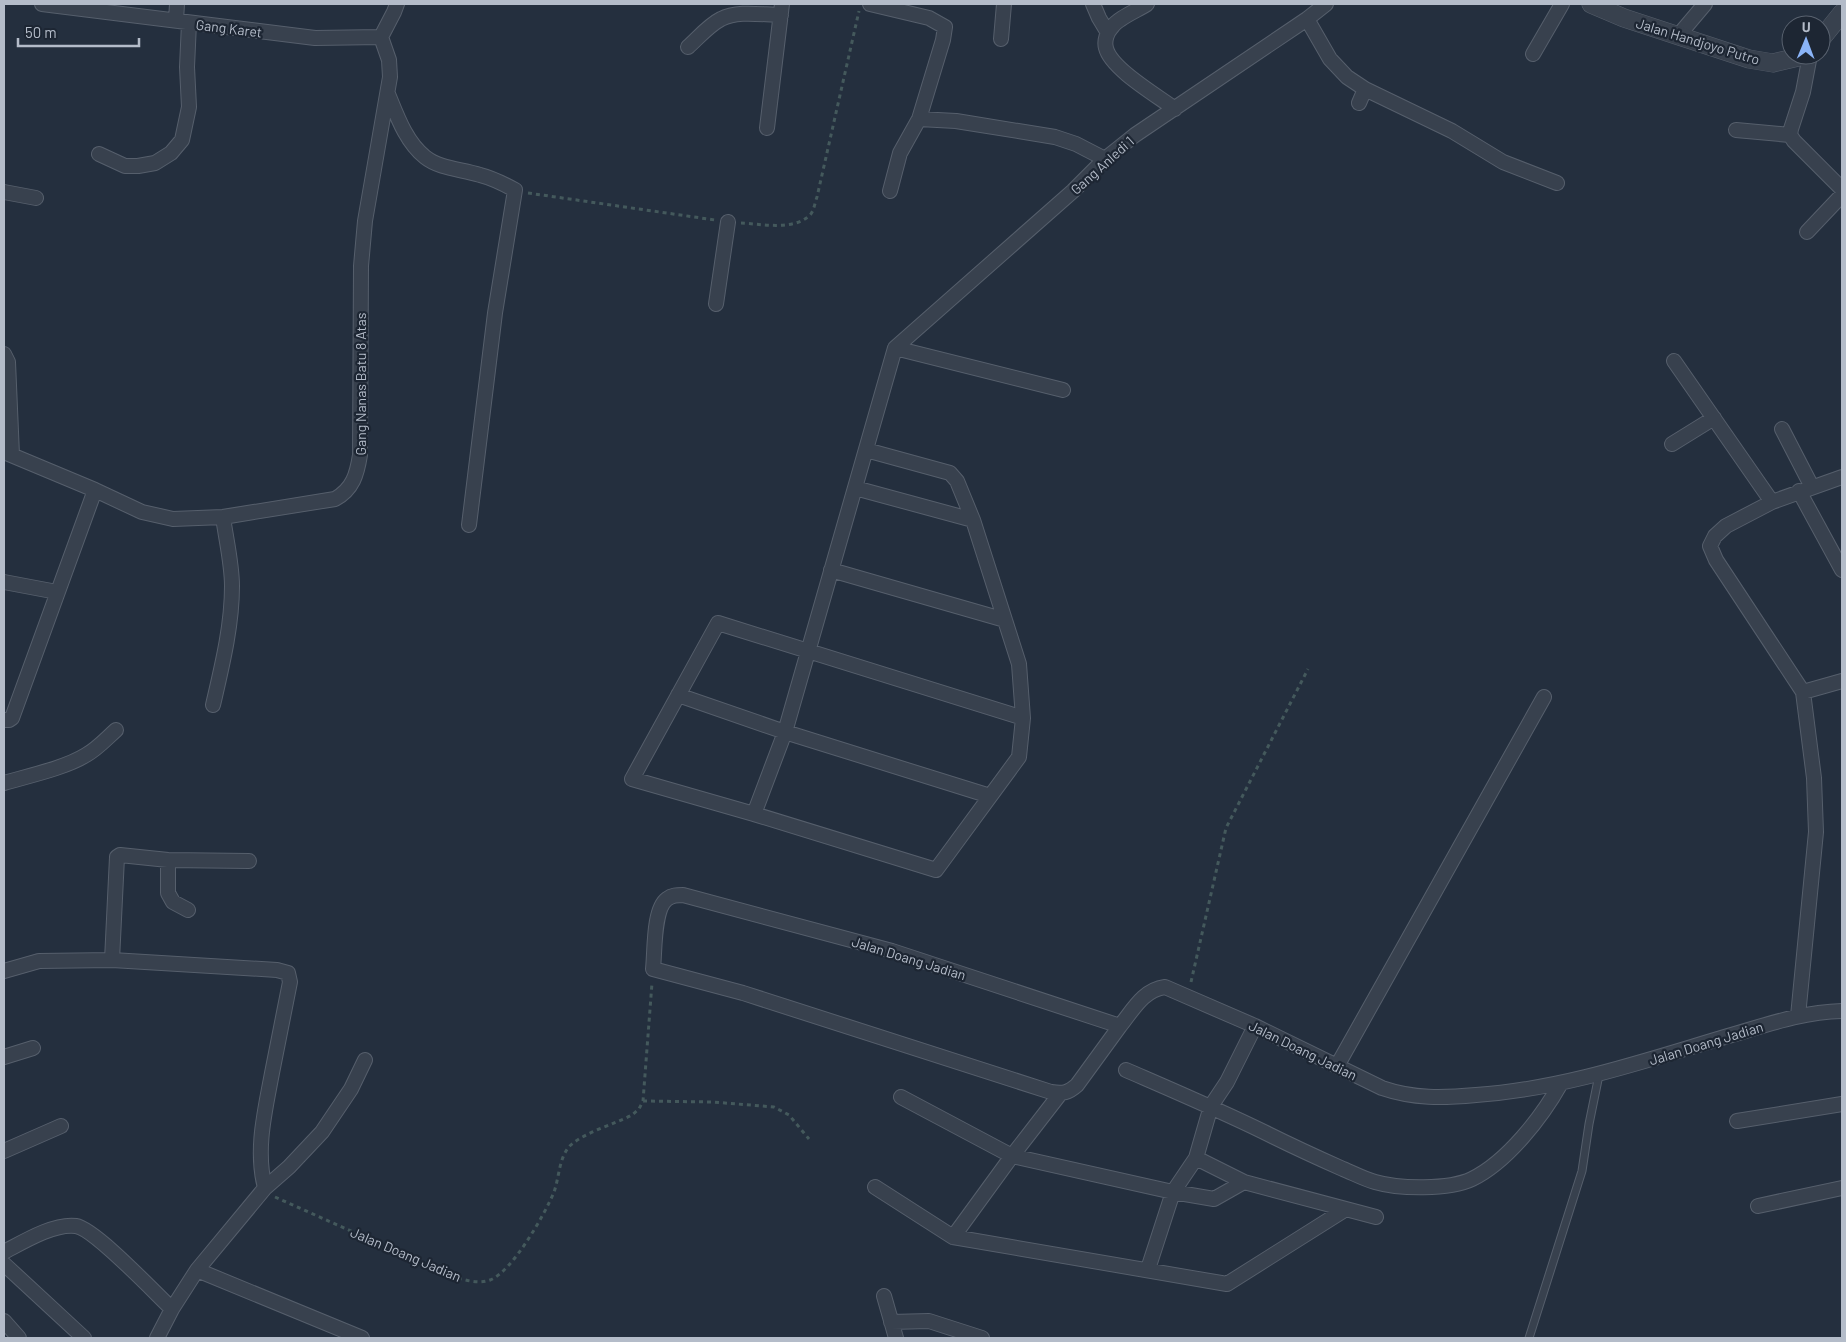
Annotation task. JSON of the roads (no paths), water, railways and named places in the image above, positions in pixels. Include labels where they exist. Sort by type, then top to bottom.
[{"type":"street","name":"Gang Karet","points":[[42,4],[316,38],[381,37]]},
{"type":"street","points":[[99,154],[125,166],[138,166],[155,163],[171,153],[182,140],[189,107],[182,22],[177,4]]},
{"type":"street","points":[[381,37],[396,4]]},
{"type":"street","points":[[870,4],[930,18],[945,27],[918,119],[900,153],[890,191]]},
{"type":"street","points":[[1001,39],[1004,4]]},
{"type":"street","points":[[1093,4],[1108,33]]},
{"type":"street","points":[[1147,4],[1113,25],[1108,33],[1106,48],[1112,59],[1125,73],[1175,109]]},
{"type":"street","name":"Gang Anledi 1","points":[[895,348],[1073,191],[1104,159],[1135,135],[1307,20],[1326,4]]},
{"type":"street","points":[[1533,54],[1562,4]]},
{"type":"street","name":"Jalan Handjoyo Putro","points":[[1591,4],[1624,18],[1749,59],[1773,63],[1781,61]]},
{"type":"street","points":[[1678,36],[1705,4]]},
{"type":"street","points":[[688,47],[721,19],[782,9],[767,128]]},
{"type":"street","points":[[1831,27],[1842,13]]},
{"type":"street","points":[[1307,20],[1330,59],[1346,77],[1365,89],[1452,130],[1503,162],[1557,183]]},
{"type":"street","name":"Gang Nanas Batu 8 Atas","points":[[8,454],[95,490],[142,512],[172,519],[223,517],[335,499],[345,493],[357,473],[360,455],[362,257],[365,221],[390,77],[388,60],[381,37]]},
{"type":"street","points":[[1807,65],[1803,92],[1790,135],[1842,189]]},
{"type":"street","points":[[1359,103],[1365,89]]},
{"type":"street","points":[[388,94],[400,123],[414,145],[426,158],[445,167],[480,174],[515,190],[495,313],[469,525]]},
{"type":"street","points":[[918,119],[956,121],[1055,137],[1076,144],[1104,159]]},
{"type":"street","points":[[1736,130],[1790,135]]},
{"type":"street","points":[[4,192],[36,198]]},
{"type":"street","points":[[1807,232],[1842,195]]},
{"type":"street","points":[[716,304],[728,222]]},
{"type":"street","points":[[754,814],[785,732],[895,348],[1063,390]]},
{"type":"street","points":[[4,354],[8,362],[8,454]]},
{"type":"street","points":[[1674,361],[1772,502]]},
{"type":"street","points":[[1672,444],[1714,418]]},
{"type":"street","points":[[1782,429],[1842,570]]},
{"type":"street","points":[[866,450],[950,473],[957,481],[973,520],[1018,664],[1023,718],[1019,757],[936,870],[632,779],[718,622],[1023,718]]},
{"type":"street","points":[[1798,1016],[1816,832],[1814,778],[1803,692],[1716,560],[1710,546],[1715,536],[1726,526],[1772,502],[1842,477]]},
{"type":"street","points":[[855,488],[973,520]]},
{"type":"street","points":[[4,720],[12,718],[95,490]]},
{"type":"street","points":[[213,705],[226,647],[231,608],[232,584],[223,517]]},
{"type":"street","points":[[831,570],[1005,620]]},
{"type":"street","points":[[4,582],[57,592]]},
{"type":"street","points":[[1803,692],[1842,681]]},
{"type":"street","points":[[678,694],[785,732],[990,796]]},
{"type":"street","points":[[1337,1066],[1544,697]]},
{"type":"street","points":[[4,783],[52,769],[85,756],[101,745],[116,730]]},
{"type":"street","points":[[112,960],[117,857],[120,855],[168,860],[249,861]]},
{"type":"street","points":[[168,860],[168,892],[173,902],[188,910]]},
{"type":"street","name":"Jalan Doang Jadian","points":[[1060,1094],[743,993],[653,969],[658,912],[668,898],[683,895],[892,951],[1120,1026],[1143,997],[1150,991],[1165,987],[1255,1026],[1382,1088],[1398,1094],[1418,1097],[1441,1098],[1514,1092],[1561,1083],[1599,1075],[1798,1016],[1842,1011]]},
{"type":"street","points":[[4,971],[39,961],[112,960],[277,970],[288,973],[290,982],[262,1124],[261,1160],[264,1190]]},
{"type":"street","points":[[953,1236],[1060,1094],[1070,1092],[1120,1026]]},
{"type":"street","points":[[1148,1269],[1173,1192],[1196,1158],[1211,1106],[1227,1082],[1255,1026]]},
{"type":"street","points":[[4,1057],[33,1048]]},
{"type":"street","points":[[158,1338],[172,1309],[197,1270],[264,1190],[322,1132],[351,1089],[365,1060]]},
{"type":"street","points":[[1126,1070],[1211,1106],[1312,1155],[1374,1182],[1419,1186],[1452,1185],[1471,1179],[1494,1166],[1527,1132],[1547,1107],[1561,1083]]},
{"type":"street","points":[[902,1097],[1012,1156],[1173,1192],[1214,1199],[1244,1182]]},
{"type":"street","points":[[1737,1121],[1842,1104]]},
{"type":"street","points":[[4,1151],[61,1126]]},
{"type":"street","points":[[1196,1158],[1244,1182],[1376,1217]]},
{"type":"street","points":[[875,1187],[953,1236],[1227,1284],[1346,1209]]},
{"type":"street","points":[[1758,1206],[1842,1188]]},
{"type":"street","points":[[4,1252],[46,1232],[63,1227],[76,1226],[82,1228],[97,1238],[172,1309]]},
{"type":"street","points":[[4,1264],[84,1338]]},
{"type":"street","points":[[197,1270],[362,1338]]},
{"type":"street","points":[[884,1296],[896,1338]]},
{"type":"street","points":[[4,1321],[19,1338]]},
{"type":"street","points":[[891,1322],[929,1321],[982,1338]]},
{"type":"lane","points":[[1529,1338],[1582,1171],[1599,1075]]}]
